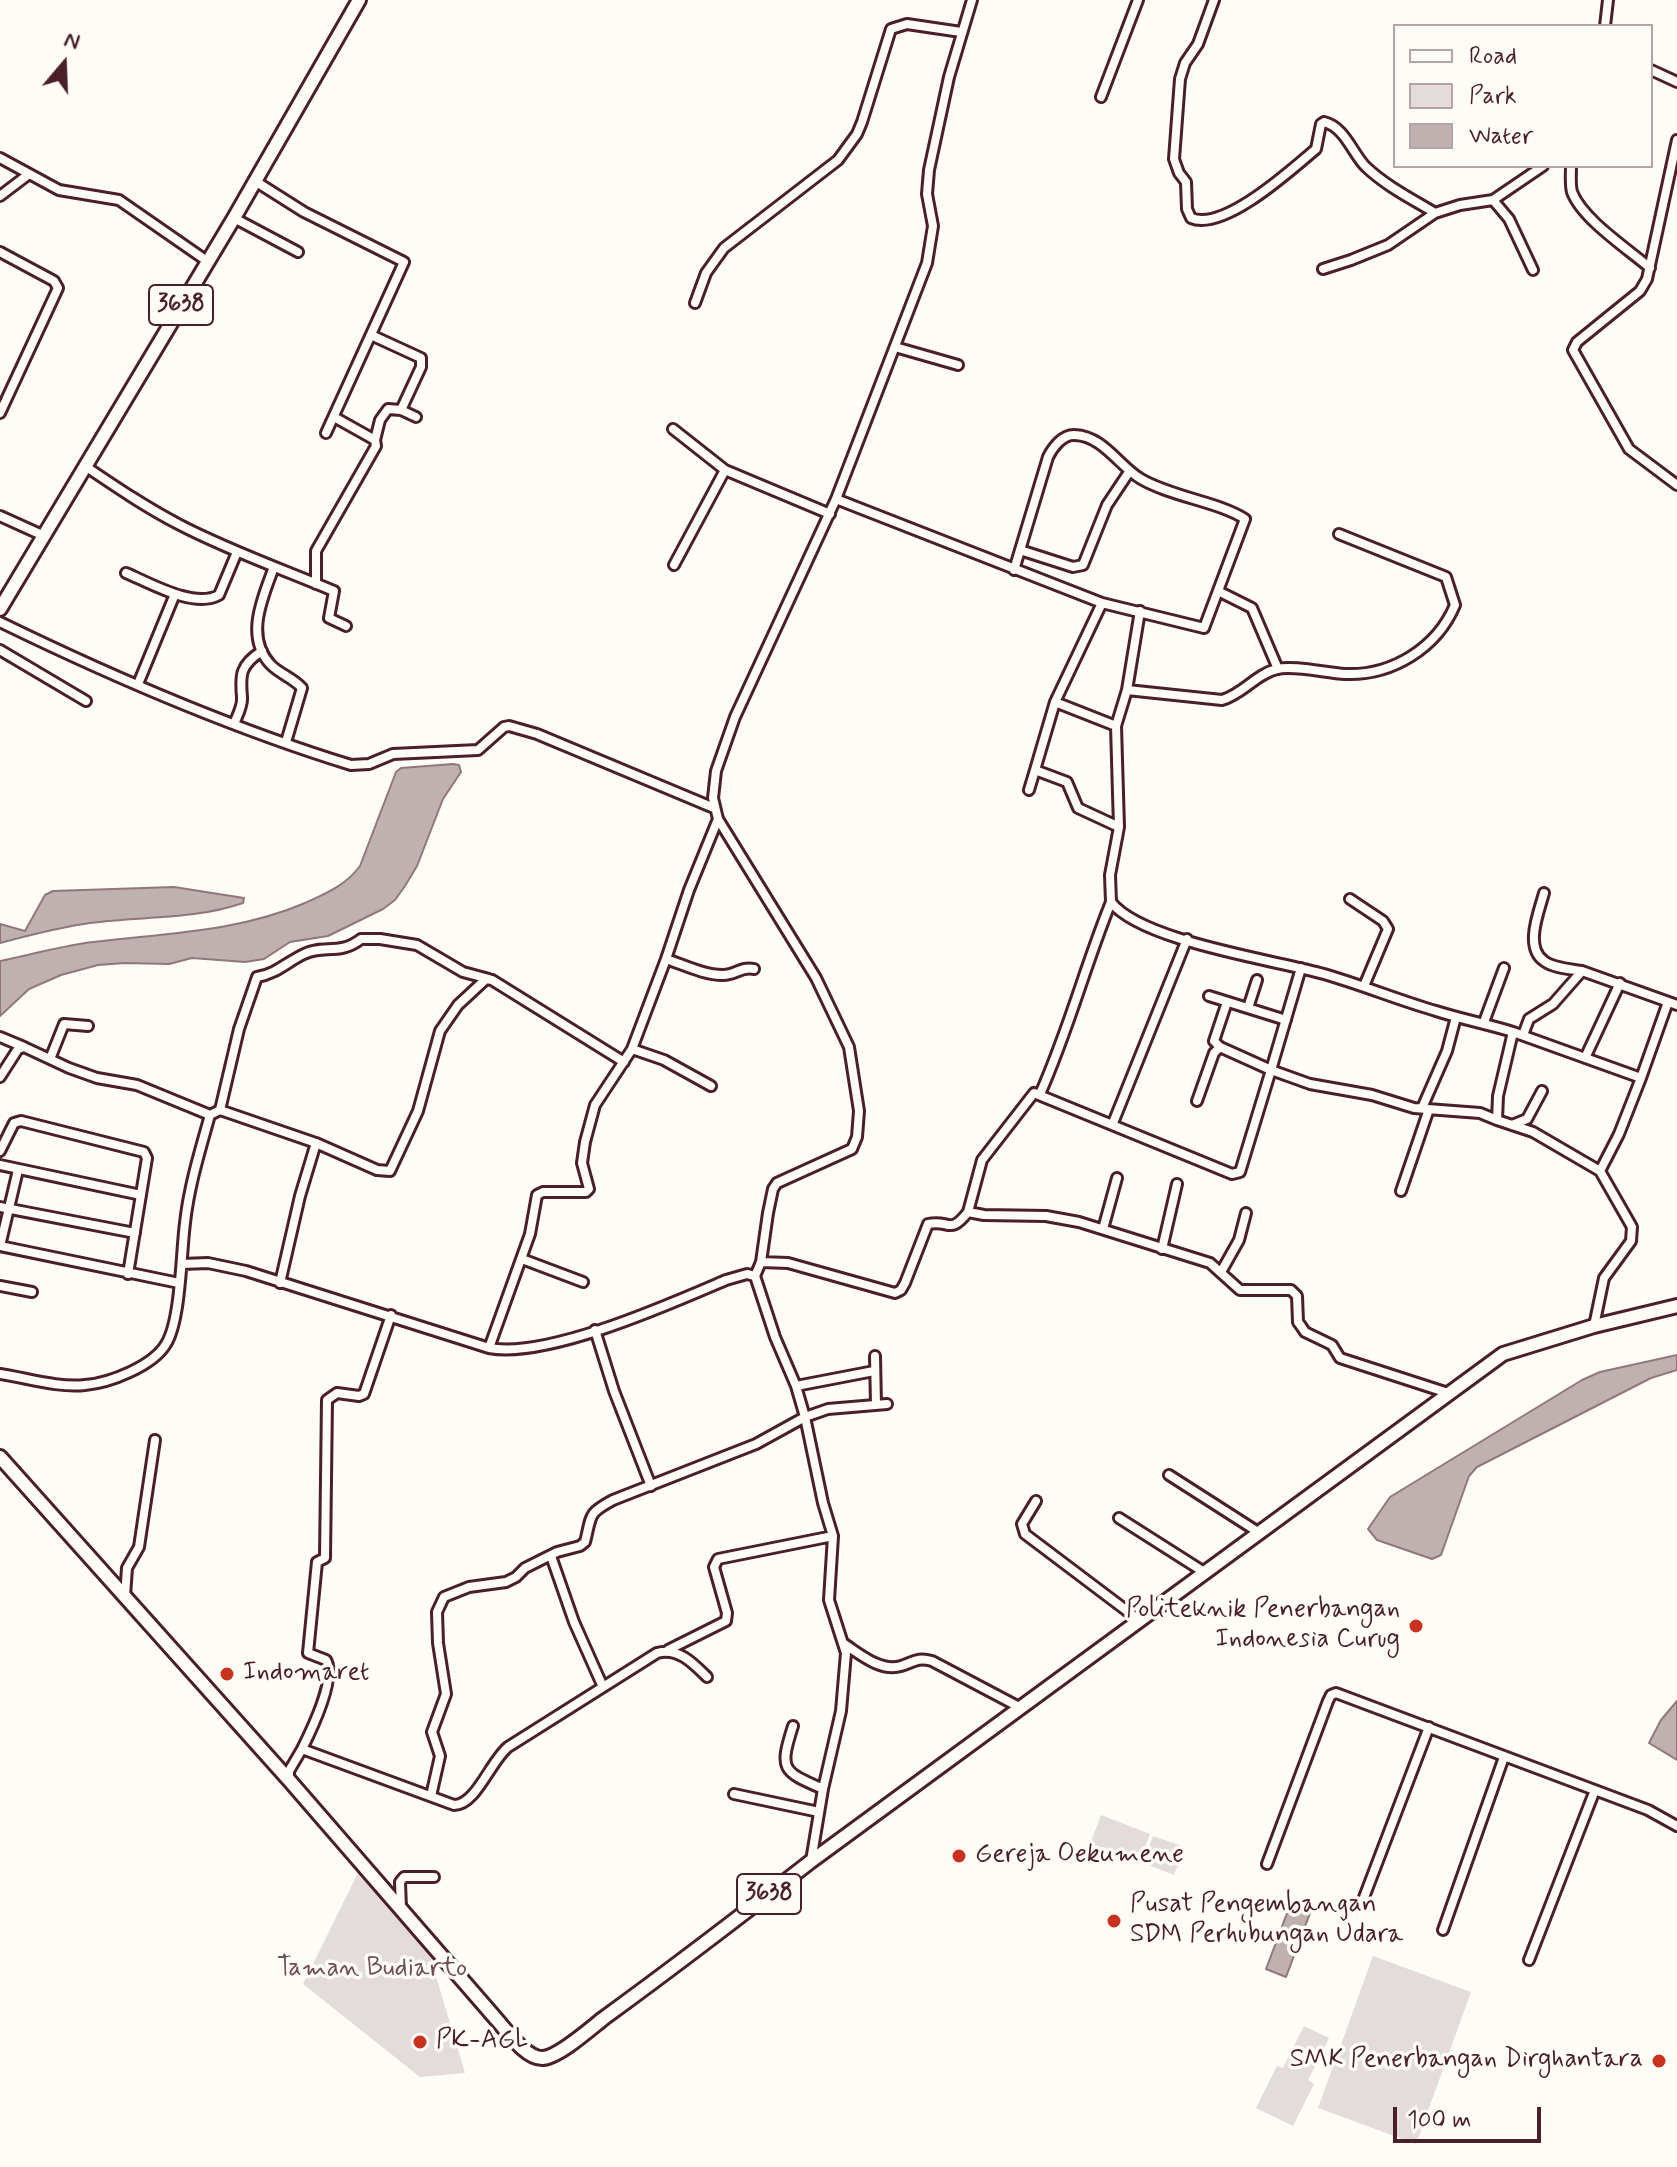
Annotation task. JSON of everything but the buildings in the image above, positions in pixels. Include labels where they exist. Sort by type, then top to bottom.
[{"type":"main road","name":"3638","points":[[0,609],[234,218],[359,0]]},
{"type":"main road","name":"3638","points":[[0,1457],[289,1780],[497,2020],[531,2055],[541,2058],[580,2036],[701,1948],[810,1862],[1509,1351],[1677,1306]]},
{"type":"street","points":[[810,1862],[841,1711],[846,1653],[832,1615],[828,1591],[833,1536],[805,1417],[755,1276],[761,1262],[773,1189],[785,1177],[852,1149],[857,1137],[859,1111],[849,1047],[832,1010],[773,905],[718,819],[714,808],[716,771],[735,717],[830,514],[916,295],[931,249],[932,216],[927,194],[929,170],[961,32],[972,0]]},
{"type":"street","points":[[1101,97],[1138,0]]},
{"type":"street","points":[[1214,0],[1198,44],[1185,63],[1180,79],[1174,159],[1176,169],[1186,182],[1187,209],[1191,218],[1206,221],[1246,204],[1316,149],[1319,129],[1324,122],[1340,130],[1349,147],[1381,180],[1435,213]]},
{"type":"street","points":[[1605,24],[1608,0]]},
{"type":"street","points":[[695,303],[706,273],[724,248],[838,160],[849,146],[862,122],[891,29],[907,24],[961,32]]},
{"type":"street","points":[[1653,71],[1677,82]]},
{"type":"street","points":[[1677,140],[1650,268],[1640,291],[1577,342],[1573,350],[1629,449],[1677,485]]},
{"type":"street","points":[[0,158],[59,190],[119,200],[207,261]]},
{"type":"street","points":[[1323,269],[1388,245],[1435,213],[1493,200],[1540,168]]},
{"type":"street","points":[[1571,168],[1573,194],[1589,216],[1650,268]]},
{"type":"street","points":[[0,196],[29,174]]},
{"type":"street","points":[[255,181],[304,212],[404,262],[326,433]]},
{"type":"street","points":[[1493,200],[1509,219],[1533,270]]},
{"type":"street","points":[[234,218],[298,252]]},
{"type":"street","points":[[0,252],[54,281],[58,288],[0,413]]},
{"type":"street","points":[[371,335],[421,358],[421,367],[401,410]]},
{"type":"street","points":[[895,347],[958,365]]},
{"type":"street","points":[[316,584],[316,551],[376,446],[378,425],[385,412],[392,407],[416,417]]},
{"type":"street","points":[[334,417],[375,440]]},
{"type":"street","points":[[673,429],[725,470],[830,514]]},
{"type":"street","points":[[836,499],[1014,570],[1102,603],[1204,628],[1245,522],[1244,517],[1159,489],[1129,472],[1096,442],[1074,434],[1062,439],[1048,457],[1014,570]]},
{"type":"street","points":[[85,466],[152,510],[237,552],[334,591],[329,618],[346,626]]},
{"type":"street","points":[[674,565],[725,470]]},
{"type":"street","points":[[1020,550],[1073,567],[1083,565],[1107,505],[1129,472]]},
{"type":"street","points":[[0,516],[42,535]]},
{"type":"street","points":[[1127,690],[1222,700],[1278,669],[1350,674],[1396,665],[1432,641],[1450,618],[1455,605],[1444,575],[1339,534]]},
{"type":"street","points":[[126,573],[175,594],[198,599],[216,597],[237,552]]},
{"type":"street","points":[[274,567],[258,613],[262,651],[269,663],[302,688],[286,742]]},
{"type":"street","points":[[1218,591],[1254,609],[1278,669]]},
{"type":"street","points":[[138,684],[175,594]]},
{"type":"street","points":[[1029,790],[1055,702],[1102,603]]},
{"type":"street","points":[[1040,1094],[1065,1036],[1081,979],[1111,902],[1110,875],[1119,827],[1116,726],[1127,690],[1140,611]]},
{"type":"street","points":[[0,622],[62,652],[234,724],[358,766],[393,754],[478,750],[509,726],[537,734],[714,808]]},
{"type":"street","points":[[0,650],[86,701]]},
{"type":"street","points":[[234,724],[242,698],[239,691],[241,673],[262,651]]},
{"type":"street","points":[[1055,702],[1116,726]]},
{"type":"street","points":[[1035,770],[1067,782],[1078,808],[1119,827]]},
{"type":"street","points":[[489,1348],[530,1234],[537,1195],[543,1192],[586,1192],[589,1189],[582,1163],[595,1105],[632,1049],[718,819]]},
{"type":"street","points":[[1544,893],[1534,936],[1538,955],[1551,965],[1582,971],[1672,1003],[1619,1134],[1600,1171]]},
{"type":"street","points":[[1350,899],[1383,921],[1388,929],[1364,986]]},
{"type":"street","points":[[1111,902],[1128,918],[1146,927],[1364,986],[1456,1017],[1484,1022],[1641,1078]]},
{"type":"street","points":[[220,1110],[239,1029],[257,977],[269,975],[306,952],[349,948],[361,939],[417,945],[463,972],[489,979],[624,1062]]},
{"type":"street","points":[[1113,1123],[1187,939]]},
{"type":"street","points":[[666,959],[724,975],[741,968],[754,969]]},
{"type":"street","points":[[761,1262],[788,1263],[895,1293],[901,1290],[928,1224],[960,1223],[968,1212],[982,1160],[1034,1093],[1113,1123],[1224,1173],[1238,1174],[1301,968]]},
{"type":"street","points":[[1484,1022],[1504,968]]},
{"type":"street","points":[[1523,1035],[1529,1019],[1553,1004],[1582,971]]},
{"type":"street","points":[[0,1374],[83,1386],[125,1374],[165,1345],[170,1335],[182,1264],[189,1189],[210,1115],[220,1110],[316,1143],[384,1172],[390,1171],[418,1111],[440,1031],[458,1005],[489,979]]},
{"type":"street","points":[[1248,1008],[1257,980]]},
{"type":"street","points":[[1585,1058],[1620,983]]},
{"type":"street","points":[[1209,996],[1286,1020]]},
{"type":"street","points":[[1227,1002],[1214,1041],[1220,1047],[1310,1084],[1426,1109],[1480,1113],[1533,1132],[1600,1171],[1633,1234],[1624,1254],[1604,1278],[1594,1326]]},
{"type":"street","points":[[1401,1191],[1456,1017]]},
{"type":"street","points":[[50,1059],[64,1024],[88,1026]]},
{"type":"street","points":[[1497,1120],[1498,1096],[1513,1032]]},
{"type":"street","points":[[0,1037],[97,1078],[137,1085],[210,1115]]},
{"type":"street","points":[[0,1077],[18,1049],[24,1047]]},
{"type":"street","points":[[1197,1101],[1214,1053],[1220,1047]]},
{"type":"street","points":[[632,1049],[664,1060],[711,1086]]},
{"type":"street","points":[[1511,1125],[1527,1119],[1542,1091]]},
{"type":"street","points":[[0,1151],[9,1130],[14,1123],[21,1121],[142,1151],[147,1158],[128,1274]]},
{"type":"street","points":[[280,1283],[316,1143]]},
{"type":"street","points":[[0,1165],[141,1195]]},
{"type":"street","points":[[18,1170],[5,1208],[0,1246],[179,1283]]},
{"type":"street","points":[[1103,1229],[1117,1178]]},
{"type":"street","points":[[1162,1249],[1177,1184]]},
{"type":"street","points":[[5,1208],[135,1233]]},
{"type":"street","points":[[968,1212],[1046,1216],[1103,1229],[1210,1263],[1240,1290],[1284,1289],[1294,1292],[1298,1322],[1305,1332],[1332,1345],[1340,1358],[1448,1393]]},
{"type":"street","points":[[1221,1272],[1239,1240],[1246,1213]]},
{"type":"street","points":[[522,1259],[583,1282]]},
{"type":"street","points":[[182,1264],[208,1263],[246,1271],[489,1348],[509,1351],[595,1330],[726,1280],[747,1274],[755,1276]]},
{"type":"street","points":[[0,1286],[32,1292]]},
{"type":"street","points":[[289,1780],[289,1771],[319,1709],[330,1672],[326,1660],[308,1653],[317,1562],[325,1558],[327,1400],[337,1393],[359,1396],[367,1390],[391,1315]]},
{"type":"street","points":[[595,1330],[614,1391],[651,1486]]},
{"type":"street","points":[[875,1356],[876,1405]]},
{"type":"street","points":[[796,1386],[874,1371]]},
{"type":"street","points":[[431,1796],[440,1756],[432,1732],[446,1694],[438,1643],[437,1612],[441,1599],[448,1593],[469,1587],[506,1582],[525,1568],[583,1544],[587,1537],[588,1520],[594,1510],[756,1444],[805,1417],[828,1409],[887,1404]]},
{"type":"street","points":[[125,1596],[127,1568],[137,1552],[141,1535],[155,1440]]},
{"type":"street","points":[[1169,1475],[1258,1532]]},
{"type":"street","points":[[1036,1501],[1022,1524],[1025,1534],[1139,1620]]},
{"type":"street","points":[[1119,1518],[1204,1572]]},
{"type":"street","points":[[302,1749],[454,1805],[470,1801],[497,1757],[657,1653],[726,1621],[727,1613],[714,1567],[718,1559],[833,1536]]},
{"type":"street","points":[[551,1556],[574,1622],[603,1687]]},
{"type":"street","points":[[843,1642],[880,1666],[902,1666],[918,1658],[932,1661],[1021,1708]]},
{"type":"street","points":[[668,1650],[692,1663],[707,1677]]},
{"type":"street","points":[[1267,1864],[1331,1695],[1343,1695],[1429,1727],[1648,1810],[1677,1826]]},
{"type":"street","points":[[793,1726],[786,1749],[787,1768],[793,1776],[823,1789]]},
{"type":"street","points":[[1363,1900],[1429,1727]]},
{"type":"street","points":[[1443,1930],[1504,1757]]},
{"type":"street","points":[[1529,1960],[1595,1790]]},
{"type":"street","points":[[734,1794],[819,1812]]},
{"type":"street","points":[[401,1910],[402,1879],[406,1876],[434,1877]]},
{"type":"green space","points":[[1101,1815],[1150,1834],[1139,1863],[1090,1844]]},
{"type":"green space","points":[[1153,1836],[1185,1847],[1174,1875],[1143,1863]]},
{"type":"green space","name":"Taman Budiarto","points":[[358,1873],[429,1953],[465,2073],[420,2077],[303,1984]]},
{"type":"green space","points":[[1373,1956],[1471,1992],[1416,2144],[1318,2108]]},
{"type":"green space","points":[[1304,2026],[1329,2038],[1308,2080],[1314,2084],[1293,2126],[1256,2108],[1277,2066],[1283,2068]]},
{"type":"water","points":[[459,765],[461,772],[443,799],[417,866],[395,900],[383,909],[328,936],[290,942],[264,959],[245,962],[192,958],[169,964],[98,965],[61,975],[29,989],[0,1016],[0,961],[76,944],[180,933],[256,920],[328,892],[360,866],[396,772],[401,768]]},
{"type":"water","points":[[174,887],[244,898],[243,903],[206,912],[90,923],[0,943],[0,924],[25,931],[45,895],[53,891]]},
{"type":"water","points":[[1677,1355],[1677,1370],[1651,1378],[1477,1467],[1469,1476],[1441,1555],[1432,1559],[1377,1540],[1368,1529],[1390,1497],[1582,1380],[1600,1372]]},
{"type":"water","points":[[1677,1701],[1677,1760],[1649,1743],[1661,1720]]},
{"type":"water","points":[[1292,1900],[1312,1908],[1286,1977],[1266,1969]]},
{"type":"place","name":"Politeknik Penerbangan Indonesia Curug","points":[[1416,1626]]},
{"type":"place","name":"Indomaret","points":[[227,1674]]},
{"type":"place","name":"Gereja Oekumene","points":[[959,1856]]},
{"type":"place","name":"Pusat Pengembangan SDM Perhubungan Udara","points":[[1114,1921]]},
{"type":"place","name":"PK-AGL","points":[[420,2042]]},
{"type":"place","name":"SMK Penerbangan Dirghantara","points":[[1659,2061]]}]
